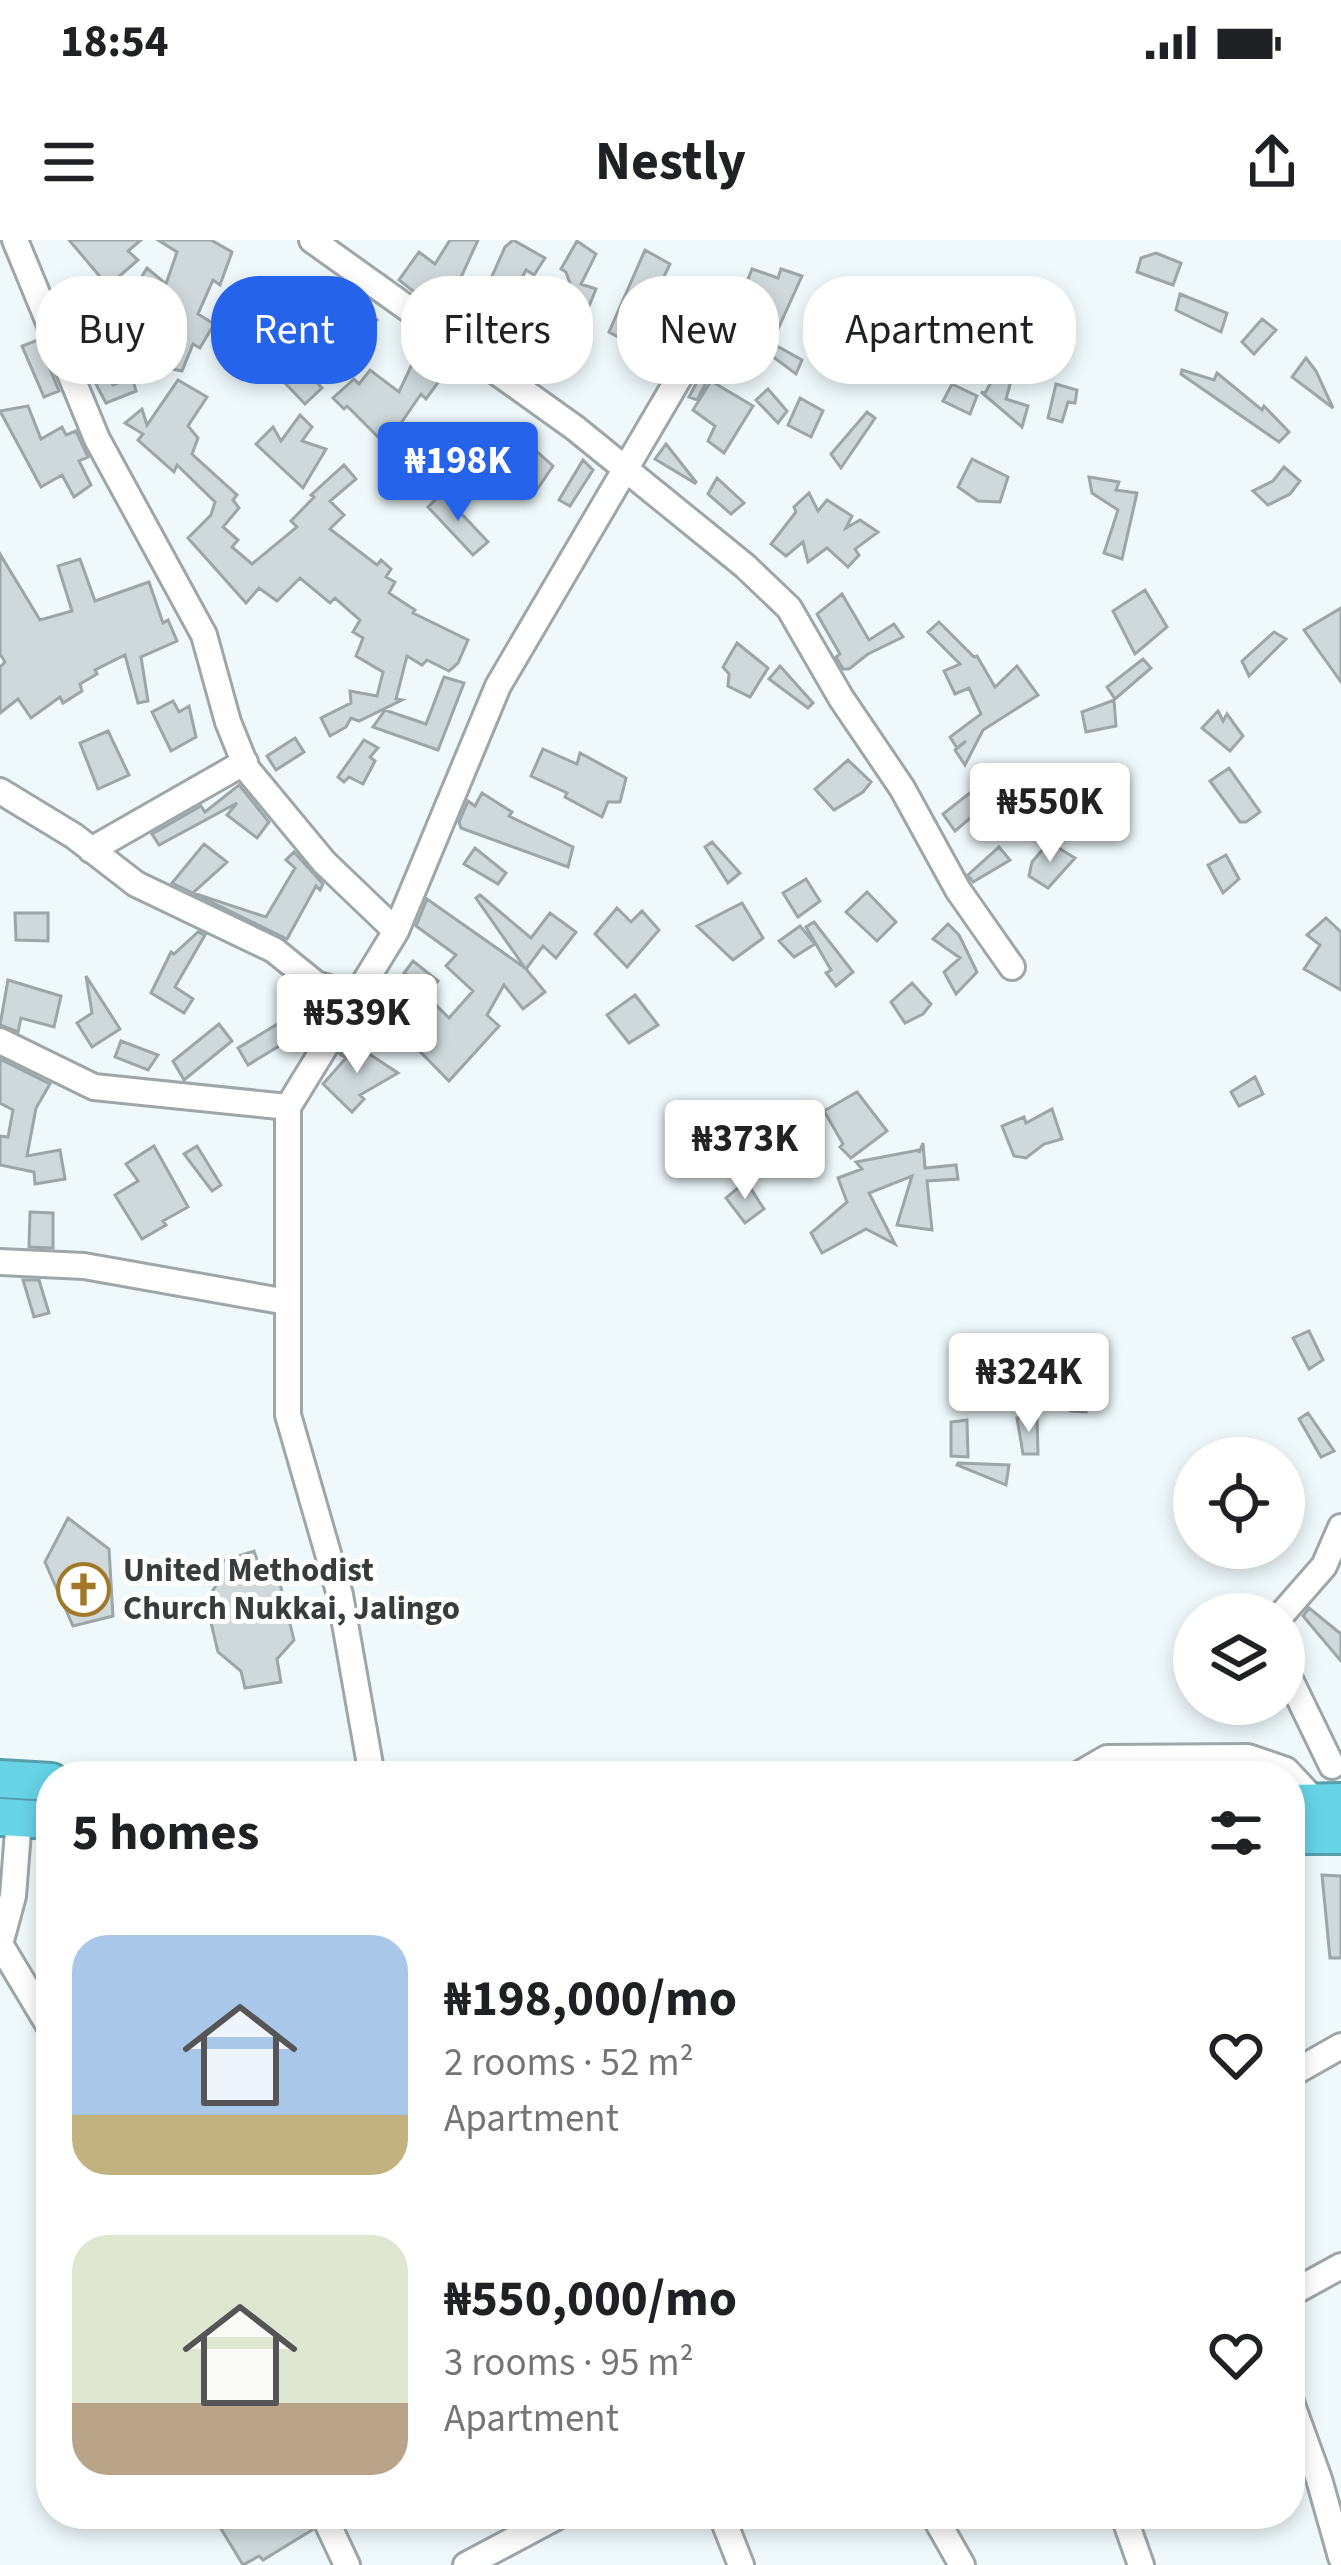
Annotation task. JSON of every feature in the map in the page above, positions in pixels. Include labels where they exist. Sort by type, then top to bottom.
[{"type":"highway","points":[[0,1779],[36,1781]]},
{"type":"street","points":[[15,240],[97,439],[204,635],[244,762],[324,862],[396,931]]},
{"type":"street","points":[[312,240],[574,428],[745,566],[789,608],[902,788],[958,890],[1012,967]]},
{"type":"street","points":[[369,1761],[340,1595],[288,1415],[288,1107],[396,931],[498,686],[676,384]]},
{"type":"street","points":[[91,850],[244,762]]},
{"type":"street","points":[[0,790],[136,884],[274,950],[316,984],[356,997]]},
{"type":"street","points":[[0,817],[25,806]]},
{"type":"street","points":[[0,1040],[94,1087],[288,1107]]},
{"type":"street","points":[[0,1262],[84,1266],[287,1302]]},
{"type":"street","points":[[1300,1593],[1324,1566],[1341,1527]]},
{"type":"street","points":[[1300,1725],[1323,1805],[1305,1834]]},
{"type":"street","points":[[1102,1761],[1247,1757],[1259,1761]]},
{"type":"street","points":[[23,1819],[13,1896],[0,1944],[36,2004]]},
{"type":"street","points":[[1305,2066],[1341,2046]]},
{"type":"street","points":[[1305,2286],[1341,2266]]},
{"type":"street","points":[[1305,2440],[1341,2557]]},
{"type":"street","points":[[330,2529],[346,2565]]},
{"type":"street","points":[[466,2565],[534,2529]]},
{"type":"street","points":[[727,2529],[741,2565]]},
{"type":"street","points":[[942,2529],[962,2565]]},
{"type":"street","points":[[1128,2529],[1141,2565]]},
{"type":"building","points":[[69,240],[141,240],[128,251],[138,260],[120,276],[100,276]]},
{"type":"building","points":[[158,240],[211,240],[232,252],[223,276],[211,276],[198,314],[211,322],[211,329],[200,348],[193,344],[187,359],[187,276],[169,276],[177,252]]},
{"type":"building","points":[[450,240],[478,240],[461,276],[402,276],[419,252],[435,264]]},
{"type":"building","points":[[513,240],[545,258],[534,275],[526,270],[523,276],[492,276]]},
{"type":"building","points":[[577,241],[596,254],[585,276],[567,276],[561,269]]},
{"type":"building","points":[[645,250],[670,264],[664,276],[634,276]]},
{"type":"building","points":[[1156,253],[1181,263],[1173,285],[1137,272],[1141,258]]},
{"type":"building","points":[[781,269],[802,276],[779,327]]},
{"type":"building","points":[[1180,294],[1227,313],[1221,332],[1176,310]]},
{"type":"building","points":[[617,314],[617,336],[609,332]]},
{"type":"building","points":[[1262,319],[1276,330],[1254,354],[1242,342]]},
{"type":"building","points":[[36,341],[36,378],[22,346]]},
{"type":"building","points":[[779,347],[802,360],[796,374],[779,361]]},
{"type":"building","points":[[1306,358],[1316,371],[1333,408],[1292,377]]},
{"type":"building","points":[[1182,370],[1214,380],[1217,373],[1262,410],[1264,406],[1289,432],[1279,442],[1181,374]]},
{"type":"building","points":[[377,375],[399,392],[403,384],[437,384],[426,399],[421,394],[386,445],[333,398],[348,384],[377,384]]},
{"type":"building","points":[[38,384],[56,384],[59,391],[44,397]]},
{"type":"building","points":[[96,384],[134,384],[136,391],[106,403]]},
{"type":"building","points":[[175,384],[185,384],[207,397],[188,426],[198,438],[192,454],[237,495],[233,500],[239,508],[223,527],[238,540],[232,547],[252,564],[297,527],[291,521],[344,465],[356,479],[330,501],[344,515],[330,529],[377,565],[381,560],[391,569],[386,577],[395,582],[389,593],[413,613],[468,640],[458,663],[449,671],[407,656],[396,699],[402,700],[359,721],[351,718],[330,736],[321,718],[351,703],[350,691],[377,696],[383,672],[356,656],[363,638],[353,632],[360,620],[335,598],[330,603],[300,578],[277,601],[259,588],[246,603],[188,538],[211,515],[215,502],[177,465],[174,472],[138,440],[143,434],[125,423],[142,409],[147,425]]},
{"type":"building","points":[[286,384],[322,388],[305,404]]},
{"type":"building","points":[[696,384],[705,384],[697,400],[689,397]]},
{"type":"building","points":[[709,384],[753,406],[724,453],[708,441],[715,426],[693,410]]},
{"type":"building","points":[[952,384],[977,396],[970,414],[943,401]]},
{"type":"building","points":[[990,384],[1010,384],[1006,399],[1028,406],[1022,427],[981,392]]},
{"type":"building","points":[[1056,384],[1077,390],[1075,403],[1068,402],[1062,422],[1048,418]]},
{"type":"building","points":[[768,389],[787,411],[778,423],[756,400]]},
{"type":"building","points":[[800,398],[823,411],[811,437],[788,425]]},
{"type":"building","points":[[28,406],[41,439],[62,427],[66,435],[76,431],[88,457],[79,461],[91,485],[74,497],[62,475],[41,487],[0,411]]},
{"type":"building","points":[[867,412],[875,418],[841,468],[831,454]]},
{"type":"building","points":[[300,415],[312,427],[302,441],[326,449],[303,488],[256,444],[273,427],[281,441]]},
{"type":"building","points":[[516,433],[553,466],[534,494],[521,483],[532,465],[506,444]]},
{"type":"building","points":[[666,444],[696,482],[695,483],[655,459]]},
{"type":"building","points":[[972,459],[1008,477],[1000,502],[978,501],[958,487]]},
{"type":"building","points":[[583,460],[593,470],[570,506],[559,500]]},
{"type":"building","points":[[1284,467],[1300,481],[1290,494],[1268,505],[1253,491],[1273,481]]},
{"type":"building","points":[[1089,477],[1119,482],[1116,490],[1137,493],[1122,559],[1104,553],[1118,510],[1092,493]]},
{"type":"building","points":[[717,478],[744,503],[731,514],[708,494]]},
{"type":"building","points":[[442,493],[488,542],[473,555],[428,507]]},
{"type":"building","points":[[809,493],[818,511],[827,500],[852,516],[846,528],[860,520],[878,532],[855,549],[859,555],[848,567],[827,548],[808,562],[803,542],[786,556],[771,544],[796,512],[794,507]]},
{"type":"building","points":[[0,554],[40,620],[72,611],[58,566],[80,559],[95,601],[149,582],[163,623],[168,620],[177,641],[141,657],[148,701],[138,703],[125,655],[95,670],[97,674],[80,684],[82,691],[63,703],[60,697],[31,718],[18,699],[0,713],[0,667],[5,662],[0,654]]},
{"type":"building","points":[[1145,590],[1167,627],[1135,654],[1113,611]]},
{"type":"building","points":[[842,594],[869,640],[894,624],[903,637],[849,669],[843,669],[836,657],[840,654],[817,614]]},
{"type":"building","points":[[1341,608],[1341,682],[1304,630]]},
{"type":"building","points":[[939,622],[977,656],[995,687],[1017,666],[1038,695],[983,730],[965,765],[955,750],[966,741],[957,748],[950,737],[981,714],[969,688],[955,694],[944,671],[960,664],[928,632]]},
{"type":"building","points":[[1274,632],[1286,639],[1249,676],[1242,661]]},
{"type":"building","points":[[737,643],[768,668],[750,697],[728,686],[729,674],[723,667]]},
{"type":"building","points":[[1143,659],[1151,668],[1115,699],[1107,687]]},
{"type":"building","points":[[780,666],[813,703],[808,708],[769,679]]},
{"type":"building","points":[[444,677],[464,683],[438,750],[373,727],[385,710],[426,724]]},
{"type":"building","points":[[1114,700],[1116,726],[1086,732],[1082,712]]},
{"type":"building","points":[[173,701],[179,712],[189,706],[196,737],[171,751],[152,712]]},
{"type":"building","points":[[1218,711],[1223,721],[1227,714],[1243,736],[1230,751],[1202,728]]},
{"type":"building","points":[[108,731],[129,775],[98,789],[80,743]]},
{"type":"building","points":[[295,738],[304,752],[276,770],[267,756]]},
{"type":"building","points":[[364,740],[378,748],[370,757],[375,761],[363,784],[349,777],[344,782],[338,777]]},
{"type":"building","points":[[543,749],[577,764],[580,753],[626,778],[620,802],[608,802],[602,817],[531,776]]},
{"type":"building","points":[[848,760],[871,782],[834,810],[815,789]]},
{"type":"building","points":[[1229,768],[1260,812],[1246,822],[1240,822],[1210,781]]},
{"type":"building","points":[[990,777],[1006,794],[1012,789],[1026,807],[1003,821],[989,802],[955,831],[943,814]]},
{"type":"building","points":[[239,785],[269,822],[257,838],[227,815],[237,803],[159,845],[152,834],[201,806],[205,812]]},
{"type":"building","points":[[482,793],[512,812],[509,816],[573,847],[568,867],[461,828],[468,801],[475,806]]},
{"type":"building","points":[[712,842],[740,873],[728,883],[705,847]]},
{"type":"building","points":[[1049,842],[1075,858],[1048,888],[1029,876],[1032,862]]},
{"type":"building","points":[[204,844],[227,862],[193,893],[266,917],[295,868],[286,860],[294,852],[323,884],[320,890],[316,886],[287,939],[172,883]]},
{"type":"building","points":[[999,847],[1010,860],[973,882],[968,875]]},
{"type":"building","points":[[475,848],[506,873],[498,884],[464,864]]},
{"type":"building","points":[[1226,855],[1239,879],[1223,893],[1208,865]]},
{"type":"building","points":[[806,879],[820,901],[798,917],[783,893]]},
{"type":"building","points":[[867,892],[896,922],[877,941],[846,912]]},
{"type":"building","points":[[480,895],[531,938],[550,913],[576,932],[556,958],[543,946],[526,969],[545,992],[523,1009],[504,985],[487,1015],[499,1026],[449,1081],[391,1022],[422,991],[449,1018],[473,991],[446,966],[456,955],[416,926],[427,899],[525,968],[476,898]]},
{"type":"building","points":[[742,903],[763,938],[733,960],[697,926]]},
{"type":"building","points":[[617,908],[631,922],[642,911],[659,930],[627,967],[595,934]]},
{"type":"building","points":[[15,913],[48,913],[48,941],[16,940]]},
{"type":"building","points":[[1326,918],[1341,932],[1341,990],[1304,969],[1320,945],[1307,935]]},
{"type":"building","points":[[814,922],[853,972],[836,986],[806,927]]},
{"type":"building","points":[[948,924],[959,935],[977,972],[956,994],[944,972],[960,958],[933,939]]},
{"type":"building","points":[[800,926],[815,944],[794,957],[779,941]]},
{"type":"building","points":[[198,932],[205,935],[175,987],[193,999],[184,1013],[151,993],[171,952]]},
{"type":"building","points":[[413,961],[438,981],[429,992],[404,973]]},
{"type":"building","points":[[86,976],[120,1029],[92,1047],[77,1023],[92,1013]]},
{"type":"building","points":[[8,980],[61,996],[54,1027],[21,1018],[18,1032],[0,1025]]},
{"type":"building","points":[[912,983],[931,1004],[905,1023],[891,1002]]},
{"type":"building","points":[[635,995],[658,1025],[629,1043],[607,1015]]},
{"type":"building","points":[[279,1023],[289,1040],[248,1065],[238,1048]]},
{"type":"building","points":[[219,1024],[232,1041],[184,1080],[173,1061]]},
{"type":"building","points":[[348,1040],[398,1073],[360,1095],[364,1099],[352,1112],[323,1084],[346,1058],[340,1054]]},
{"type":"building","points":[[121,1041],[158,1055],[148,1070],[115,1057]]},
{"type":"building","points":[[0,1059],[50,1084],[36,1108],[27,1156],[60,1150],[65,1179],[35,1184],[34,1172],[0,1165],[0,1136],[8,1137],[13,1110],[0,1103]]},
{"type":"building","points":[[1255,1077],[1263,1094],[1239,1106],[1231,1092]]},
{"type":"building","points":[[857,1092],[887,1131],[851,1158],[840,1147],[843,1144],[824,1111]]},
{"type":"building","points":[[1052,1109],[1062,1139],[1044,1144],[1026,1158],[1014,1156],[1002,1126],[1024,1117],[1026,1123]]},
{"type":"building","points":[[923,1143],[925,1168],[956,1165],[958,1179],[927,1181],[932,1230],[897,1225],[912,1176],[869,1193],[895,1244],[866,1229],[822,1253],[811,1233],[847,1202],[838,1178],[862,1169],[856,1162],[919,1153]]},
{"type":"building","points":[[154,1146],[188,1207],[142,1239],[115,1195],[138,1181],[126,1164]]},
{"type":"building","points":[[197,1146],[221,1185],[212,1191],[184,1154]]},
{"type":"building","points":[[746,1181],[764,1209],[745,1223],[726,1198]]},
{"type":"building","points":[[30,1212],[53,1213],[53,1248],[29,1247]]},
{"type":"building","points":[[23,1280],[39,1280],[49,1313],[34,1317]]},
{"type":"building","points":[[1309,1331],[1323,1360],[1309,1369],[1293,1338]]},
{"type":"building","points":[[995,1366],[997,1398],[984,1403],[967,1397],[969,1370]]},
{"type":"building","points":[[1075,1366],[1085,1367],[1086,1412],[1071,1411]]},
{"type":"building","points":[[1308,1413],[1334,1451],[1321,1457],[1299,1419]]},
{"type":"building","points":[[1037,1416],[1038,1454],[1023,1454],[1017,1418]]},
{"type":"building","points":[[967,1420],[968,1457],[951,1456],[951,1422]]},
{"type":"building","points":[[957,1465],[1009,1465],[1006,1485]]},
{"type":"building","name":"United Methodist Church Nukkai, Jalingo","points":[[68,1518],[109,1549],[113,1616],[73,1626],[45,1562]]},
{"type":"building","points":[[254,1551],[260,1569],[280,1584],[294,1640],[277,1659],[281,1682],[245,1688],[241,1671],[218,1652],[206,1602],[221,1577],[219,1562]]},
{"type":"building","points":[[1309,1608],[1341,1634],[1341,1661],[1305,1618]]},
{"type":"building","points":[[1322,1875],[1341,1876],[1341,1958],[1330,1958]]},
{"type":"building","points":[[221,2529],[312,2529],[263,2560],[259,2556],[243,2565]]},
{"type":"place","name":"United Methodist Church Nukkai, Jalingo","points":[[84,1589]]}]
